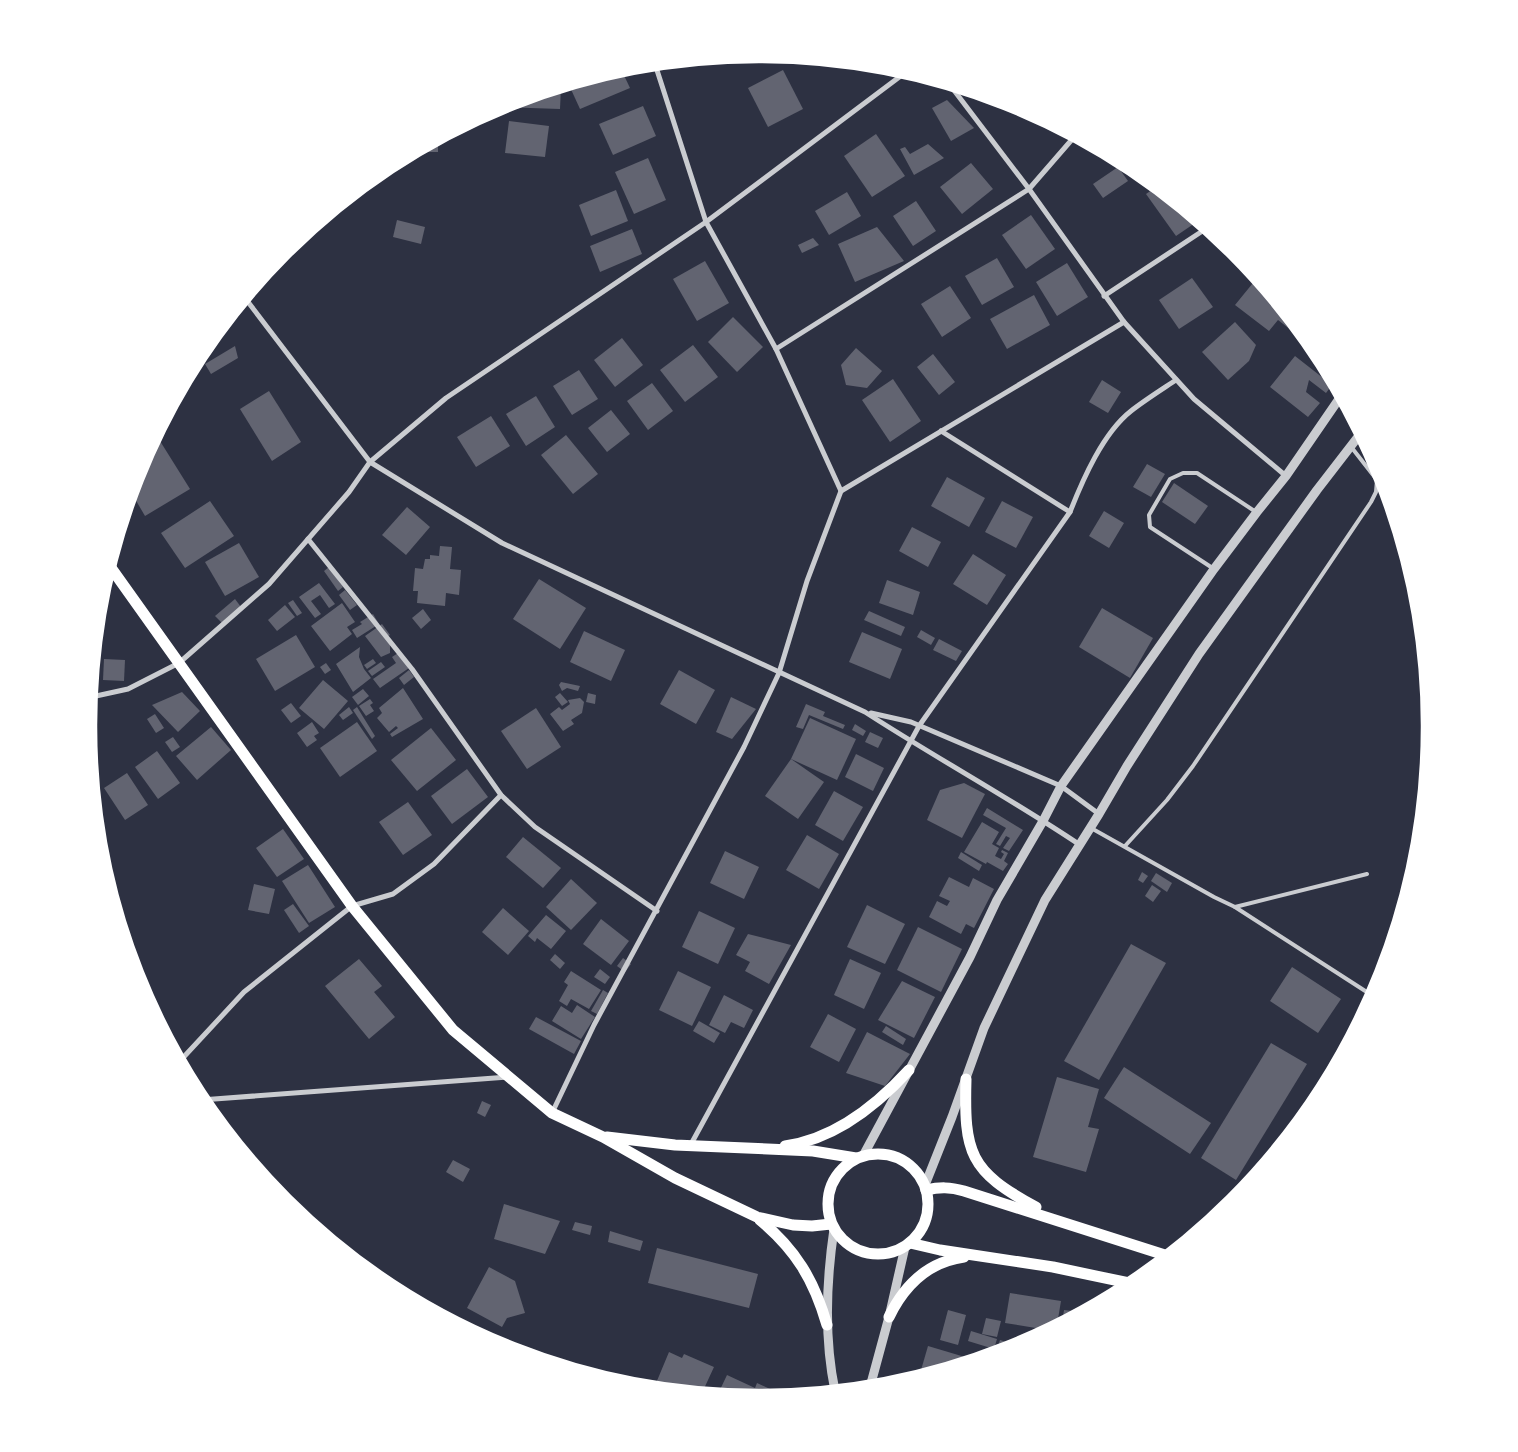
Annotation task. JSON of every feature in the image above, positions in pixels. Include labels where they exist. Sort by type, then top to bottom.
[{"type":"main road","points":[[114,572],[352,906],[452,1030],[552,1113],[603,1137],[674,1178],[757,1217],[793,1225],[832,1226]]},
{"type":"main road","points":[[760,1150],[789,1145],[843,1126],[890,1092],[909,1070]]},
{"type":"main road","points":[[966,1079],[965,1116],[968,1136],[973,1154],[983,1170],[996,1183],[1015,1196],[1060,1220]]},
{"type":"main road","points":[[603,1137],[690,1146],[813,1151],[859,1157],[873,1154],[894,1156],[913,1167],[926,1187],[928,1209],[926,1219],[917,1236],[908,1245],[894,1252],[883,1254],[866,1253],[850,1246],[840,1238],[832,1226],[827,1202],[832,1181],[838,1172],[859,1157]]},
{"type":"main road","points":[[926,1187],[952,1188],[1060,1220],[1161,1254]]},
{"type":"main road","points":[[757,1217],[777,1234],[794,1253],[820,1299],[827,1325]]},
{"type":"main road","points":[[908,1245],[1053,1267],[1122,1282]]},
{"type":"main road","points":[[889,1317],[898,1300],[910,1284],[925,1272],[942,1262],[980,1256]]},
{"type":"street","points":[[656,71],[706,222],[776,349],[841,491]]},
{"type":"street","points":[[97,696],[128,689],[179,663],[269,584],[348,492],[370,462],[446,398],[706,222],[899,77]]},
{"type":"street","points":[[956,93],[1029,188],[1124,322],[1194,399],[1286,476]]},
{"type":"street","points":[[776,349],[1029,188],[1071,141]]},
{"type":"street","points":[[1104,296],[1201,231]]},
{"type":"street","points":[[249,303],[370,462],[502,543],[865,712],[1043,820],[1080,846]]},
{"type":"street","points":[[552,1113],[594,1025],[744,747],[779,673],[807,581],[841,491],[1124,322]]},
{"type":"street","points":[[690,1146],[920,726],[1070,512],[1077,493],[1096,456],[1114,428],[1131,411],[1176,380]]},
{"type":"street","points":[[859,1157],[909,1070],[970,957],[998,900],[1061,786],[1214,569],[1256,512],[1286,476],[1338,401]]},
{"type":"street","points":[[941,431],[1070,512]]},
{"type":"street","points":[[926,1187],[984,1028],[1045,900],[1080,846],[1127,766],[1199,654],[1317,490],[1357,439]]},
{"type":"street","points":[[308,538],[412,669],[501,795],[535,827],[657,911]]},
{"type":"street","points":[[865,712],[911,722],[1061,786],[1099,814]]},
{"type":"street","points":[[184,1057],[244,992],[352,906],[393,894],[434,864],[501,795]]},
{"type":"street","points":[[210,1099],[508,1077]]},
{"type":"street","points":[[832,1226],[827,1325],[829,1356],[834,1385]]},
{"type":"street","points":[[872,1380],[908,1245]]},
{"type":"lane","points":[[1351,447],[1373,475]]},
{"type":"lane","points":[[1214,569],[1150,527],[1149,515],[1170,479],[1183,473],[1197,473],[1256,512]]},
{"type":"lane","points":[[1125,846],[1167,800],[1193,766],[1372,502],[1377,485]]},
{"type":"lane","points":[[1091,828],[1235,907],[1367,992]]},
{"type":"lane","points":[[1235,907],[1367,874]]},
{"type":"building","points":[[783,70],[803,109],[768,127],[748,88]]},
{"type":"building","points":[[624,76],[630,88],[580,109],[571,90]]},
{"type":"building","points":[[561,93],[560,109],[520,108]]},
{"type":"building","points":[[947,100],[974,128],[951,141],[932,108]]},
{"type":"building","points":[[643,106],[656,136],[613,155],[599,124]]},
{"type":"building","points":[[509,121],[549,126],[545,157],[505,153]]},
{"type":"building","points":[[876,134],[905,176],[872,197],[844,156]]},
{"type":"building","points":[[928,144],[944,158],[914,175],[900,149],[905,147],[910,154]]},
{"type":"building","points":[[438,145],[438,152],[425,152]]},
{"type":"building","points":[[648,158],[666,200],[634,214],[615,172]]},
{"type":"building","points":[[971,163],[993,189],[962,214],[940,187]]},
{"type":"building","points":[[1117,167],[1128,181],[1103,198],[1093,184]]},
{"type":"building","points":[[616,190],[628,221],[591,236],[579,205]]},
{"type":"building","points":[[1151,191],[1193,224],[1176,236],[1146,194]]},
{"type":"building","points":[[847,192],[861,216],[829,235],[815,211]]},
{"type":"building","points":[[916,201],[936,231],[913,246],[893,216]]},
{"type":"building","points":[[1031,215],[1055,249],[1026,269],[1002,235]]},
{"type":"building","points":[[397,220],[425,227],[421,244],[393,237]]},
{"type":"building","points":[[877,227],[904,261],[855,282],[838,244]]},
{"type":"building","points":[[632,229],[642,254],[600,272],[590,246]]},
{"type":"building","points":[[813,238],[819,245],[802,253],[798,245]]},
{"type":"building","points":[[997,258],[1014,287],[982,305],[965,276]]},
{"type":"building","points":[[705,261],[729,303],[697,321],[673,279]]},
{"type":"building","points":[[1067,263],[1088,297],[1057,316],[1036,282]]},
{"type":"building","points":[[1192,278],[1213,307],[1179,329],[1159,300]]},
{"type":"building","points":[[1253,283],[1291,330],[1278,320],[1269,331],[1235,305]]},
{"type":"building","points":[[950,286],[971,318],[942,337],[921,304]]},
{"type":"building","points":[[1034,295],[1050,325],[1007,349],[990,319]]},
{"type":"building","points":[[733,317],[763,347],[737,372],[708,342]]},
{"type":"building","points":[[1235,322],[1256,345],[1249,361],[1228,380],[1202,352]]},
{"type":"building","points":[[622,338],[643,365],[615,387],[594,360]]},
{"type":"building","points":[[693,345],[718,377],[685,402],[660,370]]},
{"type":"building","points":[[235,346],[238,358],[211,374],[205,364]]},
{"type":"building","points":[[856,348],[882,371],[867,388],[846,385],[841,365]]},
{"type":"building","points":[[933,354],[955,382],[939,395],[917,367]]},
{"type":"building","points":[[1295,356],[1325,380],[1330,388],[1326,393],[1309,380],[1306,392],[1320,403],[1308,417],[1270,387]]},
{"type":"building","points":[[579,370],[598,399],[572,415],[553,386]]},
{"type":"building","points":[[893,379],[921,421],[890,442],[862,400]]},
{"type":"building","points":[[1102,380],[1121,392],[1108,413],[1089,402]]},
{"type":"building","points":[[652,383],[673,411],[648,430],[627,401]]},
{"type":"building","points":[[269,391],[301,442],[272,461],[240,409]]},
{"type":"building","points":[[536,396],[555,427],[526,446],[506,414]]},
{"type":"building","points":[[611,410],[630,434],[607,452],[588,428]]},
{"type":"building","points":[[491,416],[510,446],[476,467],[457,437]]},
{"type":"building","points":[[566,435],[598,474],[573,494],[541,455]]},
{"type":"building","points":[[160,441],[190,489],[145,516],[136,500]]},
{"type":"building","points":[[1147,464],[1165,474],[1151,497],[1133,487]]},
{"type":"building","points":[[947,477],[985,498],[969,527],[931,506]]},
{"type":"building","points":[[1174,483],[1208,506],[1195,524],[1162,502]]},
{"type":"building","points":[[210,501],[234,536],[185,568],[161,533]]},
{"type":"building","points":[[1002,501],[1033,517],[1016,548],[985,532]]},
{"type":"building","points":[[407,507],[430,527],[406,555],[382,535]]},
{"type":"building","points":[[1104,511],[1124,523],[1109,548],[1089,536]]},
{"type":"building","points":[[912,527],[941,542],[928,567],[899,551]]},
{"type":"building","points":[[239,543],[259,577],[225,596],[205,562]]},
{"type":"building","points":[[440,546],[452,547],[450,569],[461,570],[459,595],[446,593],[445,606],[417,603],[418,591],[413,591],[415,568],[423,569],[425,559],[430,559],[430,555],[439,556]]},
{"type":"building","points":[[973,554],[1006,575],[987,605],[953,584]]},
{"type":"building","points":[[329,567],[343,587],[338,591],[324,571]]},
{"type":"building","points":[[539,579],[586,608],[560,649],[513,619]]},
{"type":"building","points":[[887,580],[920,592],[913,615],[879,603]]},
{"type":"building","points":[[319,583],[335,604],[329,608],[320,595],[311,601],[321,614],[315,618],[299,597]]},
{"type":"building","points":[[345,590],[357,605],[350,610],[339,595]]},
{"type":"building","points":[[235,599],[241,607],[222,623],[215,616]]},
{"type":"building","points":[[293,600],[302,613],[297,616],[288,603]]},
{"type":"building","points":[[342,603],[355,622],[347,627],[352,634],[330,651],[311,626]]},
{"type":"building","points":[[285,605],[295,617],[277,631],[268,620]]},
{"type":"building","points":[[1102,608],[1153,638],[1130,678],[1079,647]]},
{"type":"building","points":[[423,609],[431,620],[421,629],[412,618]]},
{"type":"building","points":[[869,611],[905,627],[901,636],[864,620]]},
{"type":"building","points":[[373,614],[379,624],[357,638],[352,630],[362,624],[360,622]]},
{"type":"building","points":[[382,624],[390,635],[385,638],[390,644],[390,653],[381,657],[365,636]]},
{"type":"building","points":[[921,630],[935,638],[931,645],[917,637]]},
{"type":"building","points":[[584,631],[625,650],[611,681],[570,662]]},
{"type":"building","points":[[862,632],[902,649],[890,679],[849,662]]},
{"type":"building","points":[[296,635],[315,667],[275,691],[256,659]]},
{"type":"building","points":[[939,639],[962,651],[956,661],[933,650]]},
{"type":"building","points":[[360,647],[359,657],[364,669],[371,678],[353,692],[336,664]]},
{"type":"building","points":[[398,653],[409,668],[380,688],[373,679],[396,663],[392,657]]},
{"type":"building","points":[[104,659],[125,660],[124,681],[103,680]]},
{"type":"building","points":[[373,659],[376,663],[367,669],[364,665]]},
{"type":"building","points":[[381,662],[385,667],[372,676],[368,671]]},
{"type":"building","points":[[326,663],[331,670],[325,674],[320,667]]},
{"type":"building","points":[[409,670],[414,677],[404,685],[399,678]]},
{"type":"building","points":[[679,670],[715,690],[696,724],[660,704]]},
{"type":"building","points":[[323,680],[348,701],[324,729],[299,708]]},
{"type":"building","points":[[561,682],[580,686],[578,691],[567,688],[562,691],[559,685]]},
{"type":"building","points":[[403,688],[423,719],[392,737],[390,734],[398,728],[396,726],[389,732],[377,718],[382,713],[379,708]]},
{"type":"building","points":[[363,689],[369,696],[358,705],[352,697]]},
{"type":"building","points":[[182,692],[200,711],[178,732],[152,705]]},
{"type":"building","points":[[560,693],[568,702],[562,706],[555,697]]},
{"type":"building","points":[[588,693],[596,695],[595,704],[586,702]]},
{"type":"building","points":[[731,697],[756,709],[732,739],[716,732]]},
{"type":"building","points":[[580,698],[584,702],[582,713],[571,720],[574,724],[563,731],[550,714],[559,707],[562,710],[570,704],[568,700]]},
{"type":"building","points":[[370,699],[373,703],[370,705],[374,711],[366,716],[359,706]]},
{"type":"building","points":[[291,703],[301,716],[291,723],[281,710]]},
{"type":"building","points":[[806,704],[825,712],[823,716],[845,725],[843,729],[809,715],[803,729],[796,727]]},
{"type":"building","points":[[349,707],[353,713],[343,720],[339,715]]},
{"type":"building","points":[[357,707],[375,736],[372,739],[353,710]]},
{"type":"building","points":[[536,708],[561,747],[527,769],[501,731]]},
{"type":"building","points":[[155,714],[164,728],[156,733],[147,719]]},
{"type":"building","points":[[810,718],[856,739],[837,780],[791,759]]},
{"type":"building","points":[[312,722],[319,733],[314,736],[317,740],[307,747],[297,733]]},
{"type":"building","points":[[357,722],[377,751],[340,777],[320,748]]},
{"type":"building","points":[[855,724],[866,731],[863,736],[852,730]]},
{"type":"building","points":[[211,727],[231,750],[197,780],[176,756]]},
{"type":"building","points":[[431,728],[456,760],[417,791],[391,760]]},
{"type":"building","points":[[870,732],[883,738],[878,748],[865,742]]},
{"type":"building","points":[[173,737],[180,747],[172,752],[165,742]]},
{"type":"building","points":[[157,751],[180,783],[158,799],[135,767]]},
{"type":"building","points":[[856,754],[884,768],[873,791],[845,777]]},
{"type":"building","points":[[791,759],[824,782],[798,819],[765,796]]},
{"type":"building","points":[[467,769],[488,797],[452,824],[431,796]]},
{"type":"building","points":[[127,773],[148,805],[125,820],[104,788]]},
{"type":"building","points":[[964,783],[985,794],[962,838],[927,820],[940,790]]},
{"type":"building","points":[[834,791],[863,807],[843,841],[815,825]]},
{"type":"building","points":[[408,802],[432,835],[403,855],[379,822]]},
{"type":"building","points":[[987,808],[1023,830],[1009,851],[1003,848],[1010,838],[1006,836],[1000,846],[996,844],[1006,828],[983,815]]},
{"type":"building","points":[[982,822],[999,832],[992,844],[999,848],[995,856],[1001,859],[1004,854],[1001,852],[1002,850],[1008,853],[1004,861],[1008,864],[1003,871],[964,852]]},
{"type":"building","points":[[283,829],[304,859],[277,877],[256,848]]},
{"type":"building","points":[[807,835],[839,854],[819,889],[786,870]]},
{"type":"building","points":[[523,837],[561,868],[543,888],[506,857]]},
{"type":"building","points":[[725,851],[759,867],[744,899],[710,883]]},
{"type":"building","points":[[961,852],[982,865],[979,871],[958,858]]},
{"type":"building","points":[[308,865],[335,907],[309,923],[282,881]]},
{"type":"building","points":[[1142,872],[1148,876],[1143,883],[1138,880]]},
{"type":"building","points":[[1156,873],[1172,883],[1167,892],[1151,881]]},
{"type":"building","points":[[949,877],[969,887],[973,878],[994,889],[974,928],[966,924],[961,934],[929,917],[937,901],[947,906],[950,901],[939,896]]},
{"type":"building","points":[[571,879],[597,903],[571,930],[546,907]]},
{"type":"building","points":[[254,884],[275,889],[269,914],[248,910]]},
{"type":"building","points":[[1152,885],[1161,891],[1153,902],[1145,896]]},
{"type":"building","points":[[293,904],[309,926],[299,933],[284,910]]},
{"type":"building","points":[[867,905],[905,924],[885,964],[847,947]]},
{"type":"building","points":[[503,908],[529,931],[508,955],[482,932]]},
{"type":"building","points":[[699,911],[735,928],[718,964],[682,947]]},
{"type":"building","points":[[546,915],[566,931],[551,949],[537,938],[535,942],[528,936]]},
{"type":"building","points":[[601,919],[629,941],[611,965],[583,944]]},
{"type":"building","points":[[918,927],[962,949],[941,992],[897,970]]},
{"type":"building","points":[[748,934],[791,945],[769,984],[745,971],[750,962],[736,955]]},
{"type":"building","points":[[1131,944],[1166,963],[1099,1080],[1064,1061]]},
{"type":"building","points":[[555,954],[565,963],[560,969],[550,960]]},
{"type":"building","points":[[623,958],[631,964],[625,972],[617,966]]},
{"type":"building","points":[[359,959],[382,986],[374,992],[395,1017],[369,1039],[325,986]]},
{"type":"building","points":[[850,959],[881,973],[864,1009],[834,995]]},
{"type":"building","points":[[1292,967],[1341,999],[1318,1033],[1270,1001]]},
{"type":"building","points":[[600,969],[610,977],[605,984],[594,977]]},
{"type":"building","points":[[571,971],[601,990],[589,1009],[571,999],[567,1006],[559,1001],[568,985],[564,982]]},
{"type":"building","points":[[678,971],[711,987],[692,1026],[659,1010]]},
{"type":"building","points":[[902,981],[935,997],[914,1038],[878,1020]]},
{"type":"building","points":[[603,990],[608,993],[597,1014],[591,1011]]},
{"type":"building","points":[[724,995],[753,1010],[744,1028],[731,1022],[725,1033],[709,1025]]},
{"type":"building","points":[[577,1005],[595,1017],[581,1039],[552,1021],[561,1006],[572,1013]]},
{"type":"building","points":[[828,1014],[856,1029],[839,1062],[810,1047]]},
{"type":"building","points":[[536,1017],[581,1041],[574,1054],[529,1029]]},
{"type":"building","points":[[699,1021],[720,1033],[714,1043],[693,1031]]},
{"type":"building","points":[[886,1026],[906,1039],[903,1045],[882,1032]]},
{"type":"building","points":[[867,1032],[910,1054],[885,1086],[846,1073]]},
{"type":"building","points":[[1271,1043],[1307,1064],[1236,1180],[1201,1158]]},
{"type":"building","points":[[1124,1067],[1211,1123],[1190,1154],[1104,1098]]},
{"type":"building","points":[[1057,1077],[1099,1089],[1088,1127],[1099,1129],[1086,1172],[1033,1157]]},
{"type":"building","points":[[482,1101],[491,1105],[485,1117],[477,1113]]},
{"type":"building","points":[[453,1160],[470,1169],[463,1182],[446,1172]]},
{"type":"building","points":[[504,1204],[560,1221],[545,1254],[494,1239]]},
{"type":"building","points":[[575,1222],[592,1226],[590,1235],[572,1230]]},
{"type":"building","points":[[610,1231],[643,1241],[640,1251],[608,1242]]},
{"type":"building","points":[[657,1248],[758,1274],[749,1308],[648,1283]]},
{"type":"building","points":[[489,1267],[515,1281],[525,1313],[507,1318],[502,1327],[467,1308]]},
{"type":"building","points":[[1010,1293],[1061,1301],[1058,1318],[1037,1328],[1005,1323]]},
{"type":"building","points":[[948,1310],[966,1315],[958,1345],[940,1340]]},
{"type":"building","points":[[1064,1310],[1072,1311],[1063,1315]]},
{"type":"building","points":[[986,1318],[1001,1321],[997,1337],[982,1334]]},
{"type":"building","points":[[971,1331],[997,1339],[995,1346],[989,1348],[968,1341]]},
{"type":"building","points":[[928,1346],[964,1357],[931,1367],[921,1369]]},
{"type":"building","points":[[669,1352],[682,1358],[684,1354],[714,1367],[705,1387],[657,1381]]},
{"type":"building","points":[[727,1375],[755,1388],[757,1383],[771,1389],[759,1390],[721,1388]]}]
